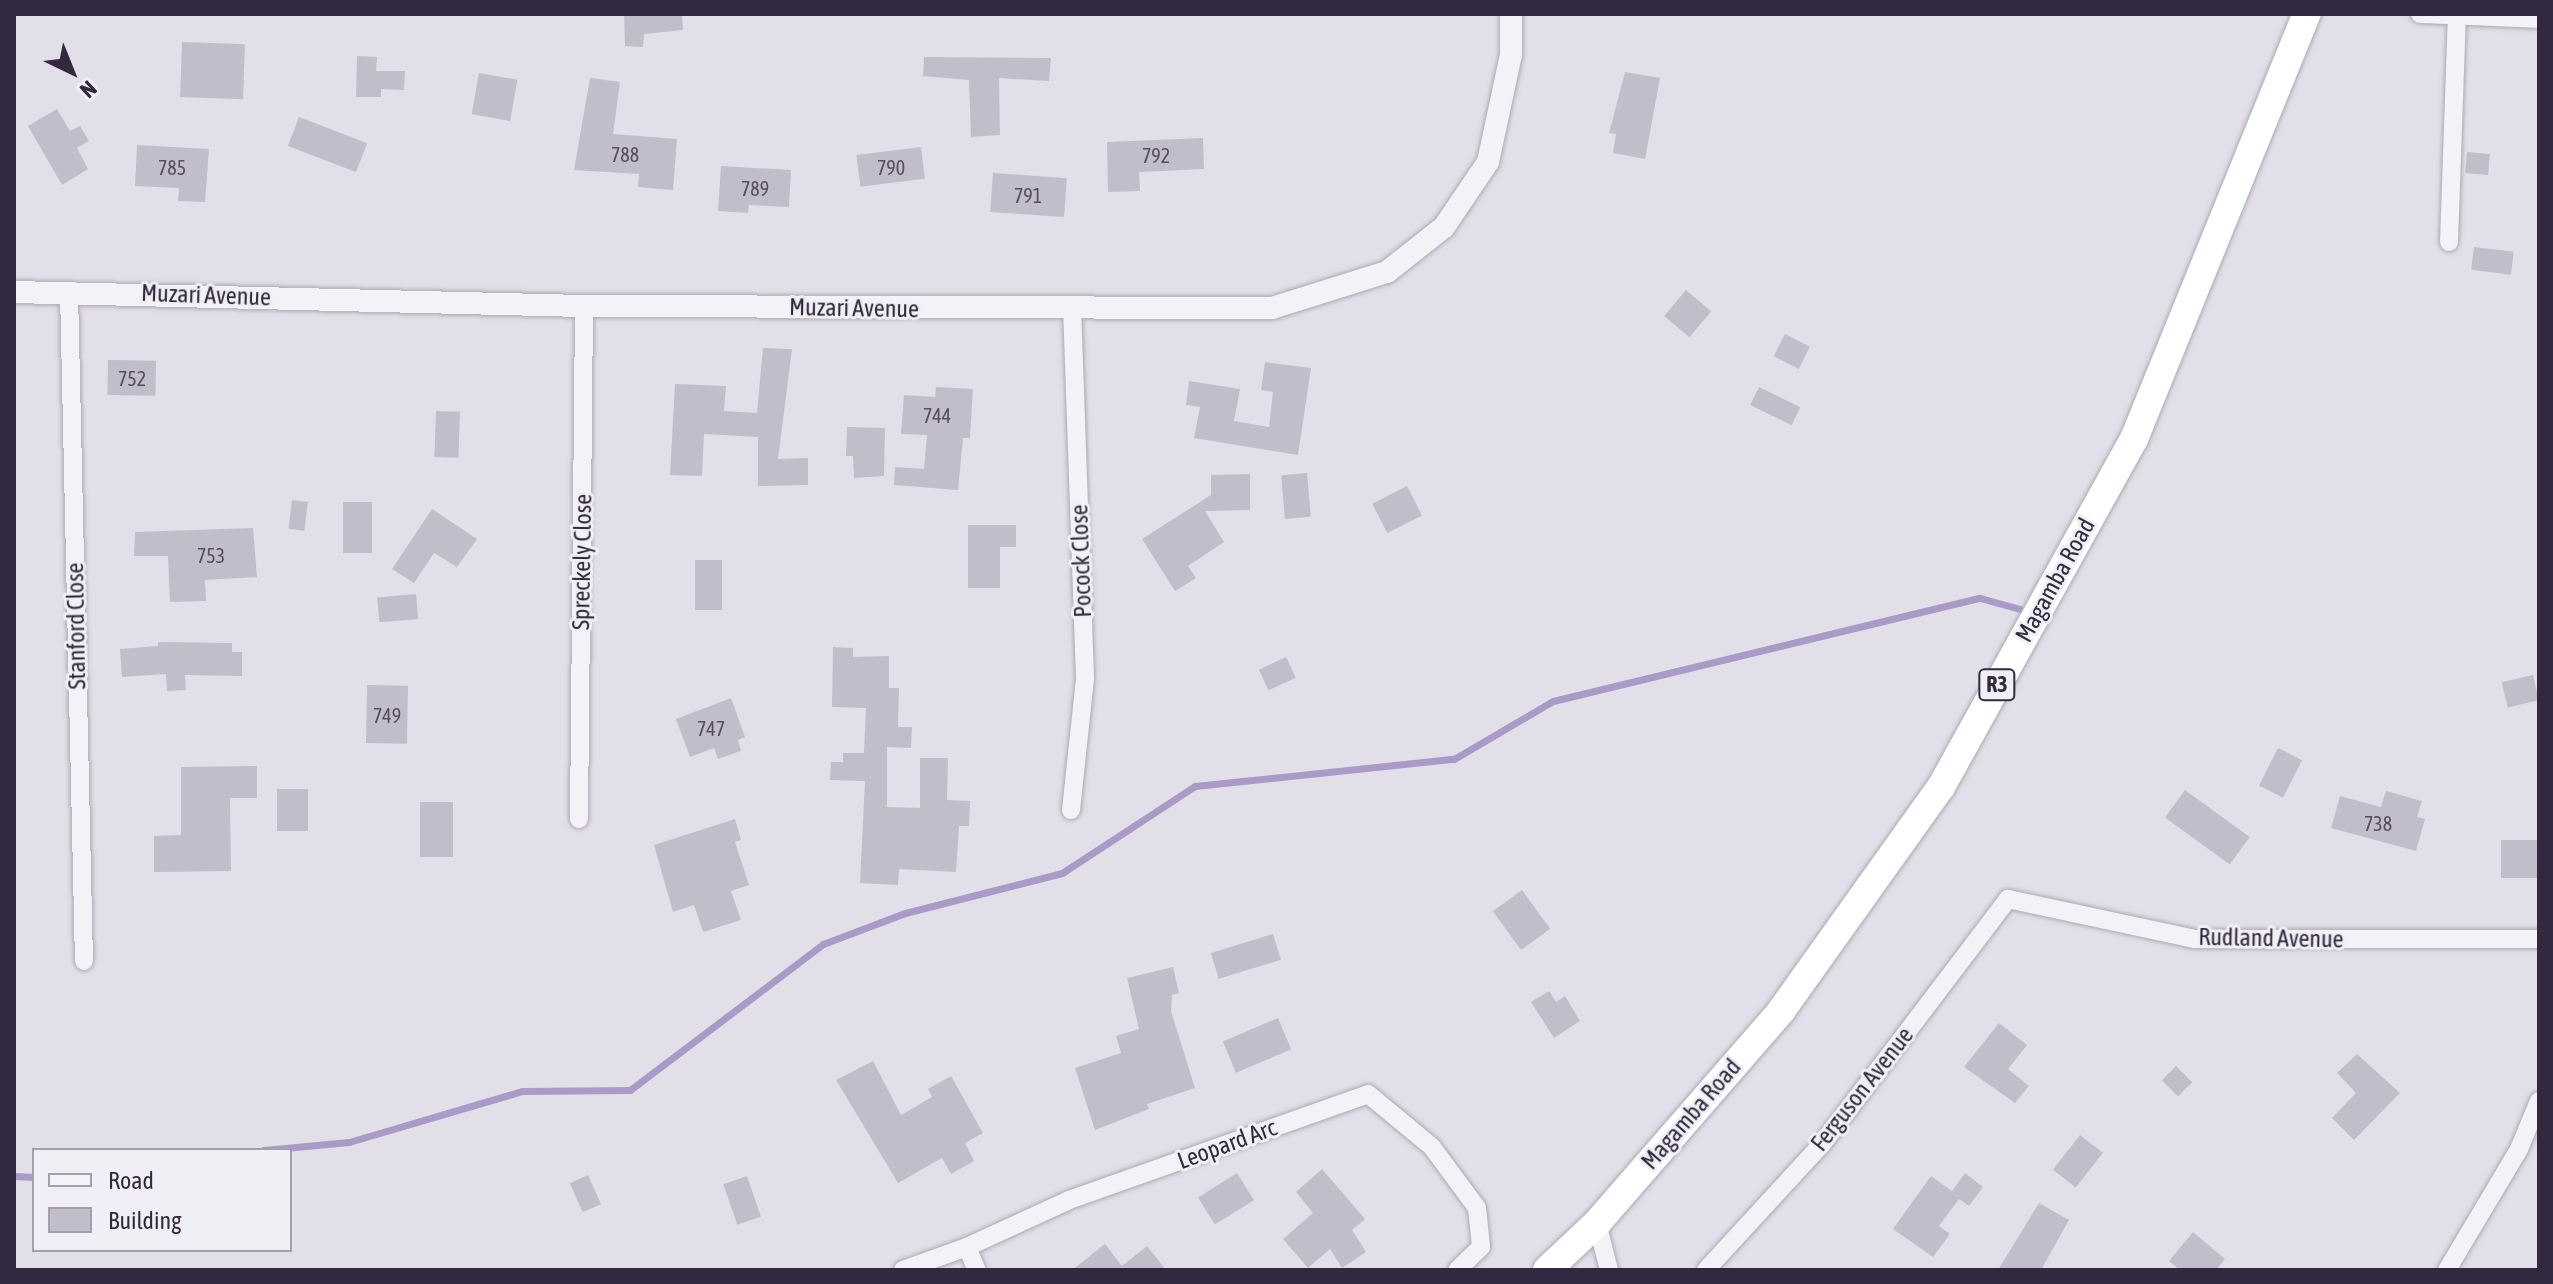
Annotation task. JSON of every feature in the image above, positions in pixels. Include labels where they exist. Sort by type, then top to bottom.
[{"type":"highway","name":"Magamba Road","points":[[1547,1270],[1597,1223],[1781,1011],[1941,787],[2134,439],[2307,14]]},
{"type":"street","name":"Muzari Avenue","points":[[14,292],[584,306],[1072,310],[1272,308],[1387,272],[1444,227],[1488,162],[1511,55],[1511,14]]},
{"type":"street","points":[[2420,14],[2539,19]]},
{"type":"street","points":[[2449,242],[2457,15]]},
{"type":"street","name":"Stanford Close","points":[[69,291],[84,961]]},
{"type":"street","name":"Spreckely Close","points":[[579,819],[584,306]]},
{"type":"street","name":"Pocock Close","points":[[1071,810],[1085,678],[1072,310]]},
{"type":"street","name":"Rudland Avenue","points":[[2008,899],[2195,939],[2539,939]]},
{"type":"street","name":"Ferguson Avenue","points":[[1706,1270],[1822,1144],[2008,899]]},
{"type":"street","name":"Leopard Arc","points":[[903,1270],[967,1247],[1069,1200],[1368,1094],[1432,1147],[1477,1208],[1481,1247],[1457,1270]]},
{"type":"street","points":[[2447,1270],[2519,1149],[2539,1101]]},
{"type":"street","points":[[1597,1223],[1609,1270]]},
{"type":"street","points":[[967,1247],[977,1270]]},
{"type":"building","points":[[624,14],[682,14],[683,30],[644,34],[643,47],[625,46]]},
{"type":"building","points":[[182,42],[245,44],[243,99],[180,97]]},
{"type":"building","points":[[357,56],[377,57],[376,71],[405,71],[404,90],[381,89],[381,97],[356,97]]},
{"type":"building","points":[[924,57],[1051,58],[1049,81],[999,78],[1000,135],[971,137],[969,80],[923,76]]},
{"type":"building","points":[[1625,72],[1660,78],[1645,159],[1613,153],[1616,134],[1609,133]]},
{"type":"building","points":[[479,73],[517,80],[510,121],[472,114]]},
{"type":"building","points":[[590,78],[620,82],[613,134],[677,139],[673,190],[638,187],[639,174],[574,170]]},
{"type":"building","points":[[57,109],[70,131],[80,126],[89,141],[77,148],[88,169],[62,185],[28,126]]},
{"type":"building","points":[[299,117],[367,143],[356,172],[288,146]]},
{"type":"building","points":[[1203,138],[1204,169],[1139,172],[1140,191],[1108,192],[1107,142]]},
{"type":"building","points":[[137,145],[209,149],[205,202],[178,201],[179,188],[135,186]]},
{"type":"building","points":[[921,147],[925,179],[860,187],[856,155]]},
{"type":"building","points":[[2467,152],[2490,154],[2488,175],[2465,173]]},
{"type":"building","points":[[721,166],[791,170],[789,207],[749,205],[748,213],[718,211]]},
{"type":"building","points":[[993,173],[1067,178],[1064,217],[990,212]]},
{"type":"building","points":[[2474,247],[2514,252],[2511,275],[2471,270]]},
{"type":"building","points":[[1686,290],[1711,311],[1689,337],[1664,316]]},
{"type":"building","points":[[1785,334],[1810,347],[1799,369],[1774,356]]},
{"type":"building","points":[[763,348],[792,349],[778,459],[808,458],[808,485],[758,486],[758,437],[704,434],[702,476],[670,475],[675,384],[726,386],[724,411],[757,413]]},
{"type":"building","points":[[108,360],[156,361],[155,396],[107,395]]},
{"type":"building","points":[[1265,362],[1311,368],[1298,455],[1194,438],[1200,407],[1186,405],[1189,381],[1240,389],[1234,421],[1269,427],[1273,392],[1261,390]]},
{"type":"building","points":[[936,387],[973,389],[970,438],[963,438],[958,490],[894,485],[895,467],[924,469],[927,435],[901,434],[904,395],[935,397]]},
{"type":"building","points":[[1759,387],[1800,407],[1792,425],[1750,405]]},
{"type":"building","points":[[436,411],[460,412],[458,458],[434,457]]},
{"type":"building","points":[[847,427],[885,428],[884,476],[854,478],[853,456],[846,456]]},
{"type":"building","points":[[1307,473],[1311,517],[1285,519],[1281,475]]},
{"type":"building","points":[[1250,474],[1250,510],[1205,511],[1224,542],[1188,566],[1196,578],[1175,591],[1142,539],[1211,495],[1211,475]]},
{"type":"building","points":[[1407,486],[1422,515],[1387,533],[1372,504]]},
{"type":"building","points":[[292,500],[308,502],[304,531],[288,529]]},
{"type":"building","points":[[343,502],[372,502],[372,553],[343,553]]},
{"type":"building","points":[[432,509],[477,539],[457,567],[434,553],[414,583],[392,569]]},
{"type":"building","points":[[968,525],[1016,525],[1016,547],[1000,547],[1000,588],[968,588]]},
{"type":"building","points":[[253,528],[257,577],[205,580],[206,601],[170,602],[168,556],[134,556],[135,532]]},
{"type":"building","points":[[695,560],[722,560],[722,610],[695,610]]},
{"type":"building","points":[[416,594],[418,619],[379,622],[377,597]]},
{"type":"building","points":[[158,642],[232,643],[232,652],[242,652],[242,676],[185,675],[186,690],[167,691],[166,674],[122,677],[120,649],[158,646]]},
{"type":"building","points":[[833,647],[853,648],[853,657],[889,656],[889,688],[899,688],[898,727],[912,727],[911,748],[887,747],[887,807],[920,808],[920,758],[948,758],[947,800],[970,801],[969,826],[959,826],[956,872],[899,869],[898,885],[860,883],[865,781],[830,780],[831,762],[843,762],[843,753],[864,753],[866,708],[832,707]]},
{"type":"building","points":[[1286,657],[1296,678],[1269,691],[1259,670]]},
{"type":"building","points":[[2533,675],[2539,700],[2508,708],[2502,682]]},
{"type":"building","points":[[367,685],[408,686],[407,744],[366,743]]},
{"type":"building","points":[[731,698],[745,737],[738,740],[741,751],[718,759],[714,748],[690,757],[676,719]]},
{"type":"building","points":[[2278,748],[2302,760],[2283,798],[2259,785]]},
{"type":"building","points":[[257,766],[257,798],[230,798],[231,871],[154,872],[154,836],[181,835],[181,767]]},
{"type":"building","points":[[277,789],[308,789],[308,831],[277,831]]},
{"type":"building","points":[[2185,790],[2250,837],[2230,865],[2165,818]]},
{"type":"building","points":[[2386,791],[2422,801],[2417,817],[2425,819],[2416,851],[2331,828],[2340,796],[2381,807]]},
{"type":"building","points":[[420,802],[453,802],[453,857],[420,857]]},
{"type":"building","points":[[735,819],[741,840],[735,842],[749,885],[731,891],[741,920],[703,932],[694,905],[673,912],[654,845]]},
{"type":"building","points":[[2501,840],[2539,840],[2539,878],[2501,878]]},
{"type":"building","points":[[1522,890],[1550,929],[1521,950],[1493,911]]},
{"type":"building","points":[[1273,934],[1281,960],[1219,979],[1211,953]]},
{"type":"building","points":[[1173,967],[1179,993],[1172,995],[1171,1011],[1195,1088],[1147,1104],[1149,1109],[1095,1130],[1075,1068],[1121,1053],[1116,1036],[1139,1029],[1127,978]]},
{"type":"building","points":[[1549,991],[1556,1002],[1565,996],[1580,1021],[1554,1038],[1531,1002]]},
{"type":"building","points":[[1278,1018],[1291,1049],[1236,1073],[1223,1041]]},
{"type":"building","points":[[1999,1023],[2027,1045],[2008,1069],[2029,1086],[2015,1103],[1964,1067]]},
{"type":"building","points":[[2357,1054],[2400,1093],[2354,1140],[2332,1118],[2356,1093],[2337,1073]]},
{"type":"building","points":[[873,1061],[901,1115],[932,1097],[928,1089],[951,1076],[983,1133],[965,1143],[974,1161],[951,1174],[942,1158],[898,1183],[836,1080]]},
{"type":"building","points":[[2176,1066],[2192,1082],[2178,1096],[2162,1080]]},
{"type":"building","points":[[2080,1135],[2103,1153],[2076,1188],[2053,1170]]},
{"type":"building","points":[[1322,1169],[1365,1219],[1352,1230],[1366,1252],[1342,1268],[1330,1249],[1308,1268],[1283,1239],[1313,1213],[1296,1192]]},
{"type":"building","points":[[1237,1173],[1254,1200],[1215,1225],[1198,1197]]},
{"type":"building","points":[[1965,1173],[1983,1187],[1969,1206],[1959,1199],[1939,1226],[1950,1234],[1933,1257],[1893,1229],[1931,1176],[1952,1191]]},
{"type":"building","points":[[588,1175],[601,1204],[583,1212],[570,1183]]},
{"type":"building","points":[[747,1176],[761,1217],[737,1225],[723,1184]]},
{"type":"building","points":[[2039,1203],[2069,1220],[2041,1270],[1998,1270]]},
{"type":"building","points":[[2193,1232],[2225,1259],[2216,1270],[2180,1270],[2169,1261]]},
{"type":"building","points":[[1105,1244],[1122,1266],[1147,1246],[1166,1270],[1072,1270]]},
{"type":"waterway","points":[[285,1148],[349,1142],[522,1091],[630,1090],[823,944],[905,913],[1062,873],[1195,786],[1454,759],[1553,701],[1980,598],[2020,609]]},
{"type":"waterway","points":[[14,1176],[32,1177]]}]
